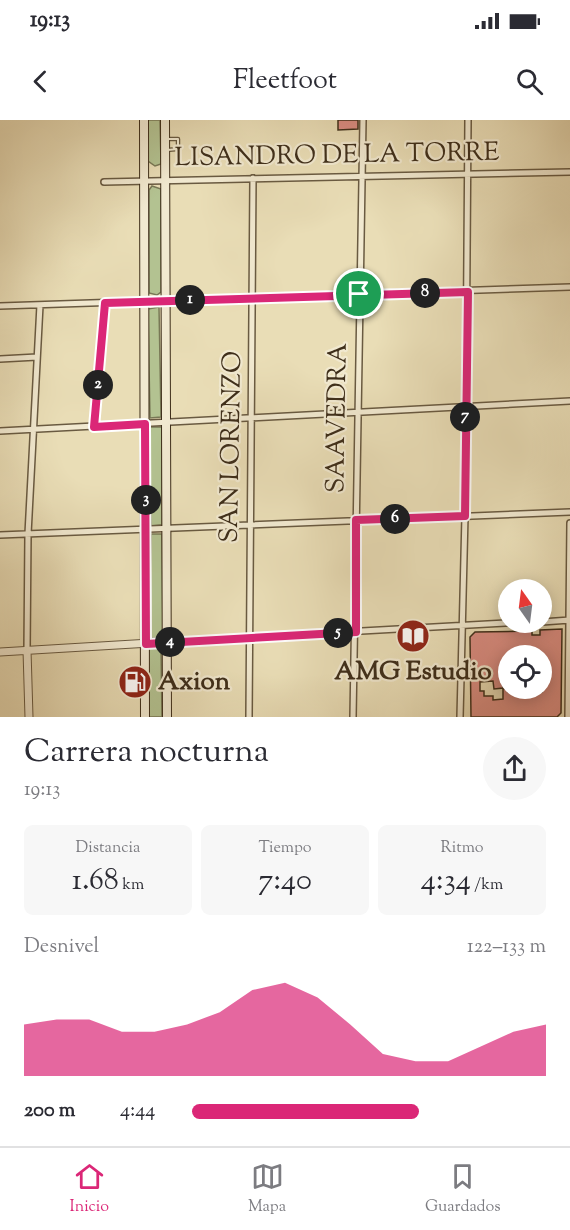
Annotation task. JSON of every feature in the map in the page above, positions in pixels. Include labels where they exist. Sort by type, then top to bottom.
[{"type":"main road","points":[[144,120],[145,717]]},
{"type":"main road","points":[[165,120],[167,717]]},
{"type":"street","name":"SAAVEDRA","points":[[353,717],[363,120]]},
{"type":"street","points":[[460,717],[465,516],[468,120]]},
{"type":"street","name":"LISANDRO DE LA TORRE","points":[[104,182],[469,172],[570,172]]},
{"type":"street","name":"SAN LORENZO","points":[[249,717],[253,178]]},
{"type":"street","points":[[0,306],[570,287]]},
{"type":"street","points":[[94,427],[105,303]]},
{"type":"street","points":[[29,717],[28,534],[40,304]]},
{"type":"street","points":[[0,358],[37,357]]},
{"type":"street","points":[[0,431],[570,401]]},
{"type":"street","points":[[0,536],[570,512]]},
{"type":"street","points":[[568,717],[570,523]]},
{"type":"street","points":[[552,621],[569,620]]},
{"type":"street","points":[[0,651],[498,623]]},
{"type":"lane","points":[[165,139],[178,139],[178,150],[165,150]]},
{"type":"green space","points":[[147,120],[160,120],[161,164],[155,166],[148,161]]},
{"type":"green space","points":[[152,186],[161,189],[161,292],[157,295],[149,293],[149,190]]},
{"type":"green space","points":[[159,307],[161,417],[150,418],[148,309]]},
{"type":"green space","points":[[149,427],[162,427],[162,525],[151,526]]},
{"type":"green space","points":[[151,534],[162,534],[163,638],[149,638]]},
{"type":"green space","points":[[161,647],[162,717],[147,717],[149,648]]},
{"type":"building","points":[[338,120],[358,120],[358,129],[338,130]]},
{"type":"building","points":[[552,629],[562,629],[561,713],[557,717],[471,717],[470,637],[475,632],[540,635],[540,633],[552,633]]},
{"type":"building","points":[[127,673],[139,673],[139,690],[127,690]]},
{"type":"place","name":"AMG Estudio","points":[[413,636]]},
{"type":"place","name":"Axion","points":[[135,682]]},
{"type":"route","points":[[468,292],[465,516],[356,520],[356,632],[146,644],[145,424],[94,427],[105,303],[359,294],[468,292]]}]
